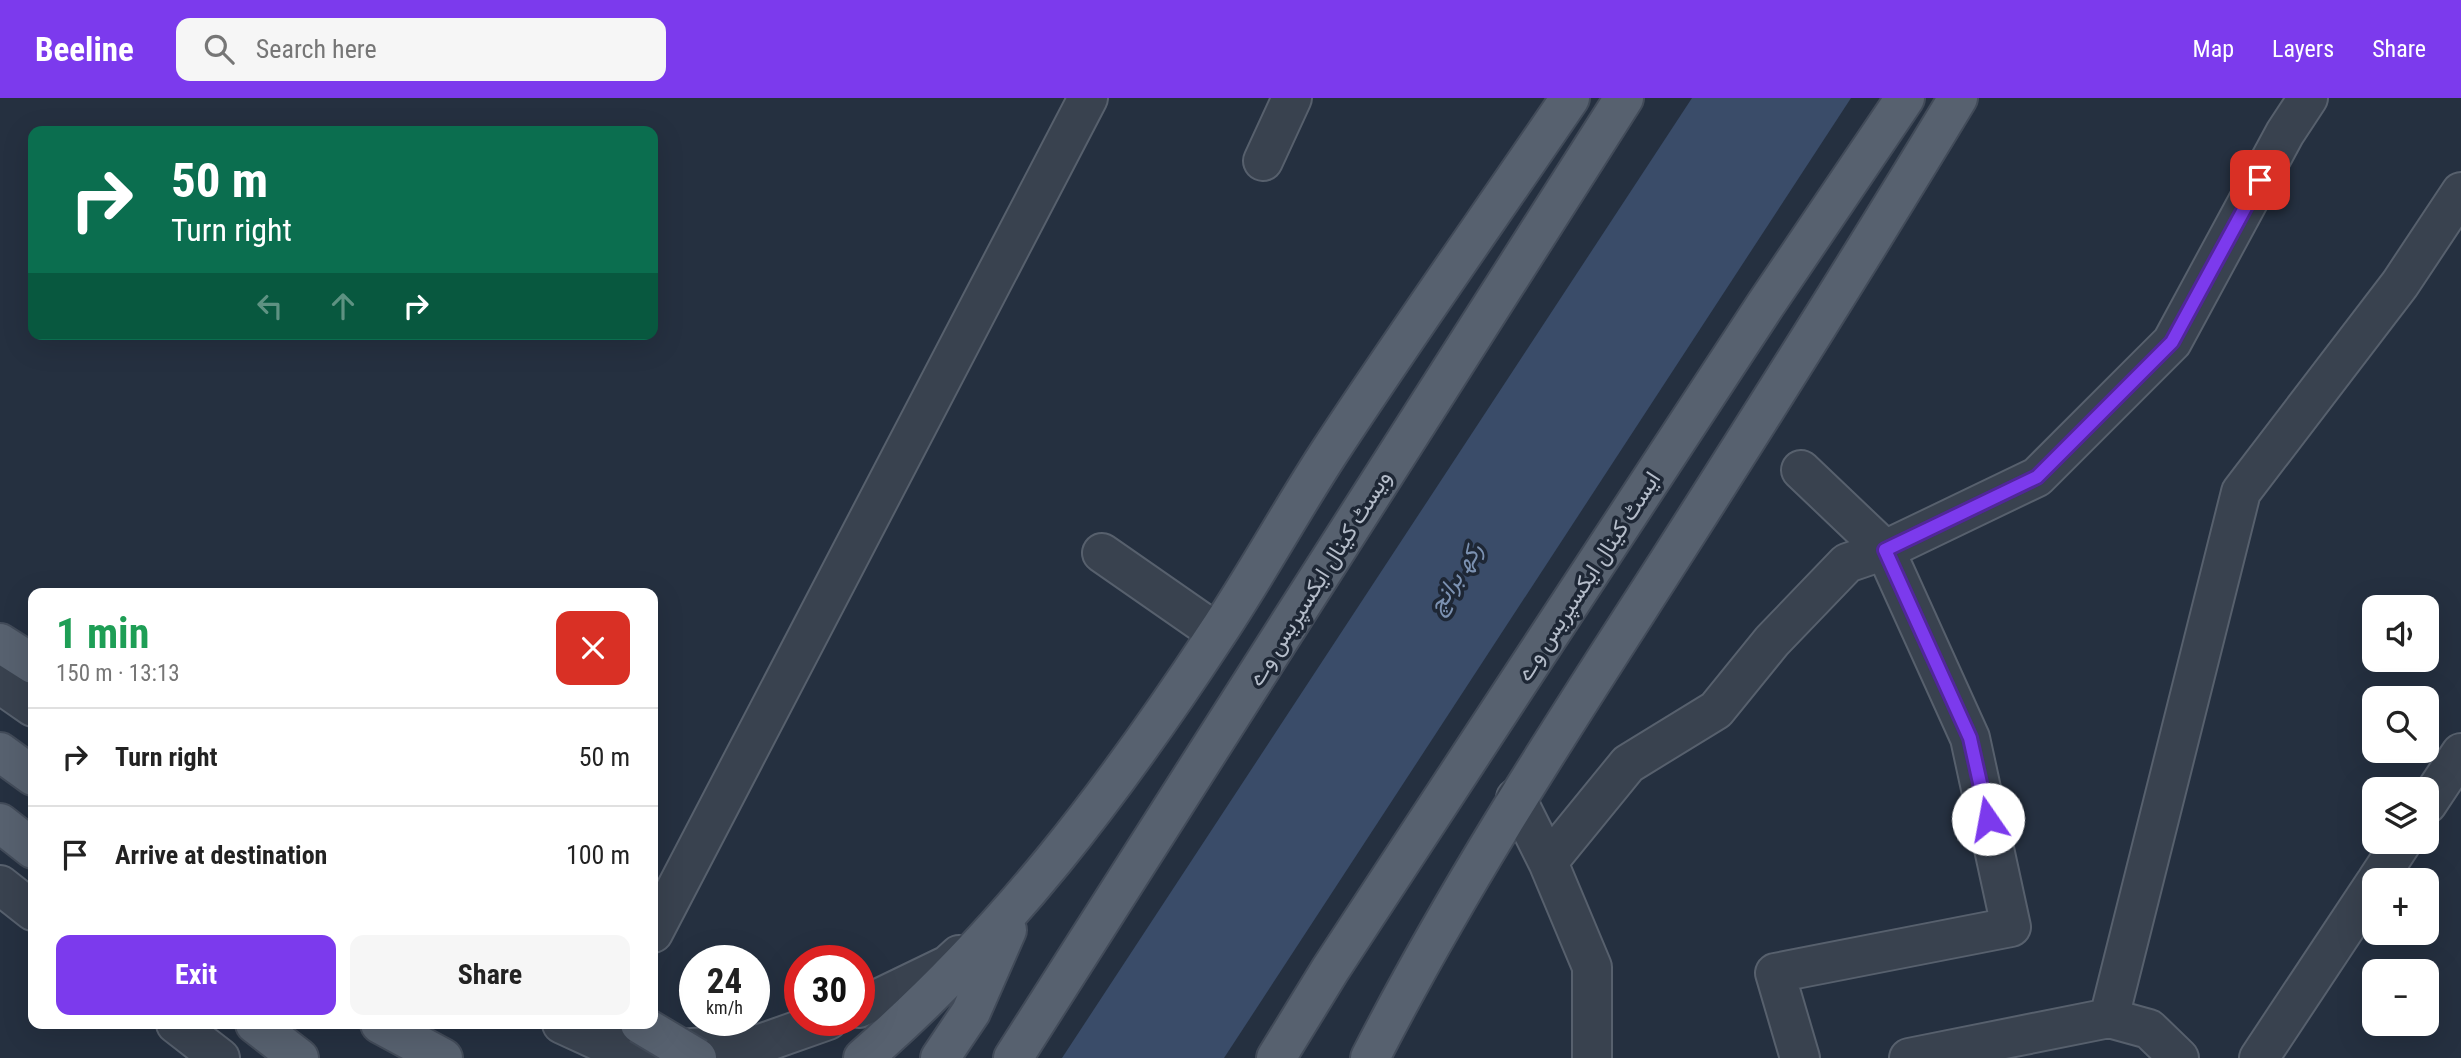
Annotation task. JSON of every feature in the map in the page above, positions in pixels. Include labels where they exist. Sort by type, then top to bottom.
[{"type":"main road","points":[[863,1058],[953,972],[1017,905],[1077,835],[1217,633],[1329,453],[1570,98]]},
{"type":"main road","name":"ویسٹ کینال ایکسپریس وے","points":[[1013,1058],[1624,98]]},
{"type":"main road","name":"ایسٹ کینال ایکسپریس وے","points":[[1276,1058],[1330,970],[1728,362],[1905,98]]},
{"type":"main road","points":[[1370,1058],[1421,958],[1516,798],[1835,301],[1958,98]]},
{"type":"main road","points":[[0,643],[28,661]]},
{"type":"main road","points":[[0,752],[28,772]]},
{"type":"main road","points":[[0,823],[28,845]]},
{"type":"main road","points":[[940,1057],[971,1013],[1017,905]]},
{"type":"main road","points":[[1349,1058],[1421,958]]},
{"type":"main road","points":[[262,1029],[299,1058]]},
{"type":"main road","points":[[389,1029],[443,1058]]},
{"type":"main road","points":[[648,1029],[697,1058]]},
{"type":"street","points":[[658,923],[1088,98]]},
{"type":"street","points":[[1263,161],[1292,98]]},
{"type":"street","points":[[1548,862],[1628,764],[1716,710],[1772,641],[1847,563],[1885,550],[2037,477],[2172,342],[2285,133],[2308,98]]},
{"type":"street","points":[[2109,1018],[2241,492],[2400,284],[2461,192]]},
{"type":"street","points":[[1800,1058],[1775,973],[2011,927],[1970,738],[1885,550],[1801,470]]},
{"type":"street","points":[[1102,553],[1217,633]]},
{"type":"street","points":[[0,684],[28,704]]},
{"type":"street","points":[[2439,786],[2461,753]]},
{"type":"street","points":[[1516,798],[1548,862],[1592,967],[1592,1058]]},
{"type":"street","points":[[875,1000],[948,965],[1077,835]]},
{"type":"street","points":[[0,885],[28,907]]},
{"type":"street","points":[[2259,1058],[2362,903]]},
{"type":"street","points":[[1909,1058],[2109,1018],[2150,1029],[2179,1058]]},
{"type":"street","points":[[182,1029],[220,1058]]},
{"type":"street","points":[[601,1032],[659,1050],[760,1044],[784,1036]]},
{"type":"water","name":"رکھ برانچ","points":[[1692,98],[1851,98],[1224,1058],[1062,1058]]},
{"type":"route","points":[[1988,819],[1970,738],[1885,550],[2037,477],[2172,342],[2260,180]]}]
